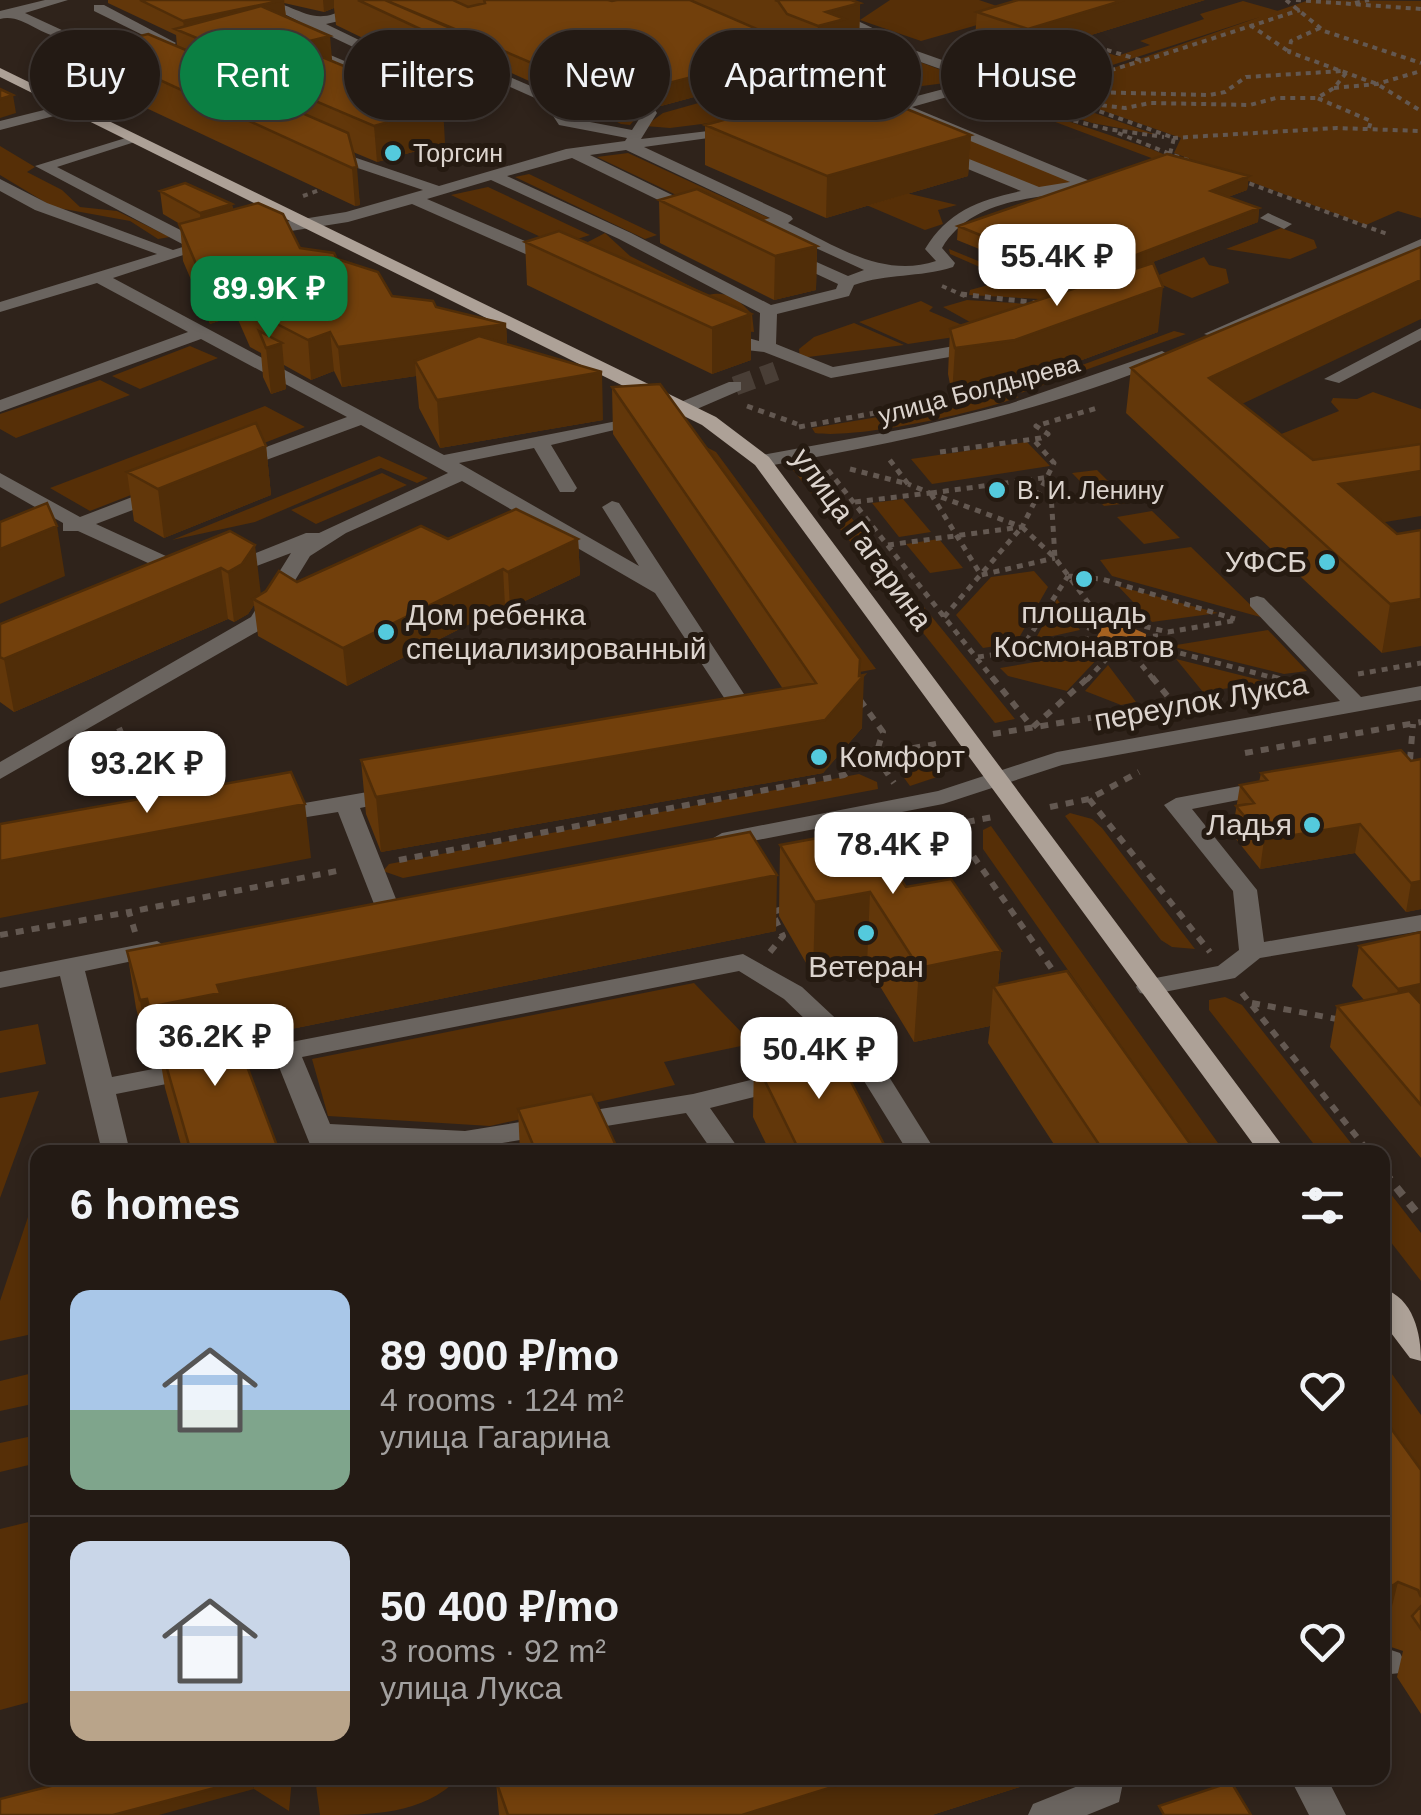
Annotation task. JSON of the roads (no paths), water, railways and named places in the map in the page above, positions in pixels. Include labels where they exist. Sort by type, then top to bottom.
[{"type":"main road","name":"улица Гагарина","points":[[0,72],[30,86]]},
{"type":"main road","name":"улица Гагарина","points":[[98,120],[709,421],[762,460],[994,779],[1269,1145]]},
{"type":"main road","points":[[1390,1309],[1421,1350]]},
{"type":"street","points":[[6,14],[61,0]]},
{"type":"street","points":[[264,0],[344,39]]},
{"type":"street","points":[[784,0],[864,30]]},
{"type":"street","points":[[344,66],[262,34],[310,23],[352,6],[368,20]]},
{"type":"street","points":[[99,8],[144,30]]},
{"type":"street","points":[[6,14],[50,30]]},
{"type":"street","points":[[921,57],[988,80],[921,101]]},
{"type":"street","points":[[510,81],[549,98],[564,122],[631,140],[785,219],[776,224],[728,227]]},
{"type":"street","points":[[578,155],[847,282],[879,271],[909,272],[947,263],[933,248],[940,234],[966,210],[1037,192],[1069,190],[1082,181],[921,116]]},
{"type":"street","points":[[0,126],[30,118]]},
{"type":"street","points":[[631,140],[645,120]]},
{"type":"street","points":[[860,120],[882,129]]},
{"type":"street","points":[[0,307],[235,236],[348,218],[437,190],[631,140],[754,128]]},
{"type":"street","points":[[137,139],[43,166],[199,246]]},
{"type":"street","points":[[916,143],[1037,192]]},
{"type":"street","points":[[317,148],[437,190]]},
{"type":"street","points":[[492,175],[624,236],[769,311],[843,292],[847,282]]},
{"type":"street","points":[[0,184],[22,200],[134,234],[171,254]]},
{"type":"street","points":[[412,198],[580,271]]},
{"type":"street","points":[[0,206],[22,200]]},
{"type":"street","points":[[776,224],[879,271]]},
{"type":"street","name":"улица Болдырева","points":[[762,460],[868,444],[1025,408],[1190,344],[1421,244]]},
{"type":"street","points":[[99,277],[442,460],[663,589]]},
{"type":"street","points":[[0,324],[36,296]]},
{"type":"street","points":[[767,347],[769,311]]},
{"type":"street","points":[[710,330],[742,346],[767,347],[831,374],[1007,339]]},
{"type":"street","points":[[0,406],[203,332]]},
{"type":"street","points":[[1333,379],[1421,332]]},
{"type":"street","points":[[776,371],[801,364]]},
{"type":"street","points":[[442,460],[540,444],[683,408],[736,386]]},
{"type":"street","points":[[220,470],[362,418]]},
{"type":"street","points":[[540,444],[567,488]]},
{"type":"street","points":[[176,594],[339,529],[463,473]]},
{"type":"street","points":[[0,479],[80,524],[176,569],[305,540]]},
{"type":"street","points":[[48,536],[185,484]]},
{"type":"street","points":[[612,507],[757,730],[737,734]]},
{"type":"street","points":[[0,772],[259,621],[282,591],[284,576],[302,552],[339,529]]},
{"type":"street","points":[[1257,602],[1356,704]]},
{"type":"street","name":"переулок Лукса","points":[[693,846],[924,802],[1057,759],[1421,692]]},
{"type":"street","points":[[1252,952],[1245,890],[1176,805],[1300,782]]},
{"type":"street","points":[[256,819],[424,789]]},
{"type":"street","points":[[346,803],[386,904]]},
{"type":"street","points":[[1150,987],[1226,972],[1252,952],[1421,923]]},
{"type":"street","points":[[0,980],[178,945]]},
{"type":"street","points":[[101,1088],[743,962],[793,993],[866,1062],[918,1145]]},
{"type":"street","points":[[72,966],[114,1145]]},
{"type":"street","points":[[287,1052],[323,1143],[419,1145]]},
{"type":"street","points":[[472,1145],[693,1103],[866,1062]]},
{"type":"street","points":[[693,1103],[722,1145]]},
{"type":"street","points":[[1046,1815],[1106,1791],[1106,1785]]},
{"type":"street","points":[[1312,1785],[1328,1815]]},
{"type":"tunnel","points":[[735,386],[776,371]]},
{"type":"place","name":"Торгсин","points":[[393,153]]},
{"type":"place","name":"В. И. Ленину","points":[[997,490]]},
{"type":"place","name":"УФСБ","points":[[1327,562]]},
{"type":"place","name":"площадь Космонавтов","points":[[1084,579]]},
{"type":"place","name":"Дом ребенка специализированный","points":[[386,632]]},
{"type":"place","name":"Комфорт","points":[[819,757]]},
{"type":"place","name":"Ладья","points":[[1312,825]]},
{"type":"place","name":"Ветеран","points":[[866,933]]}]
